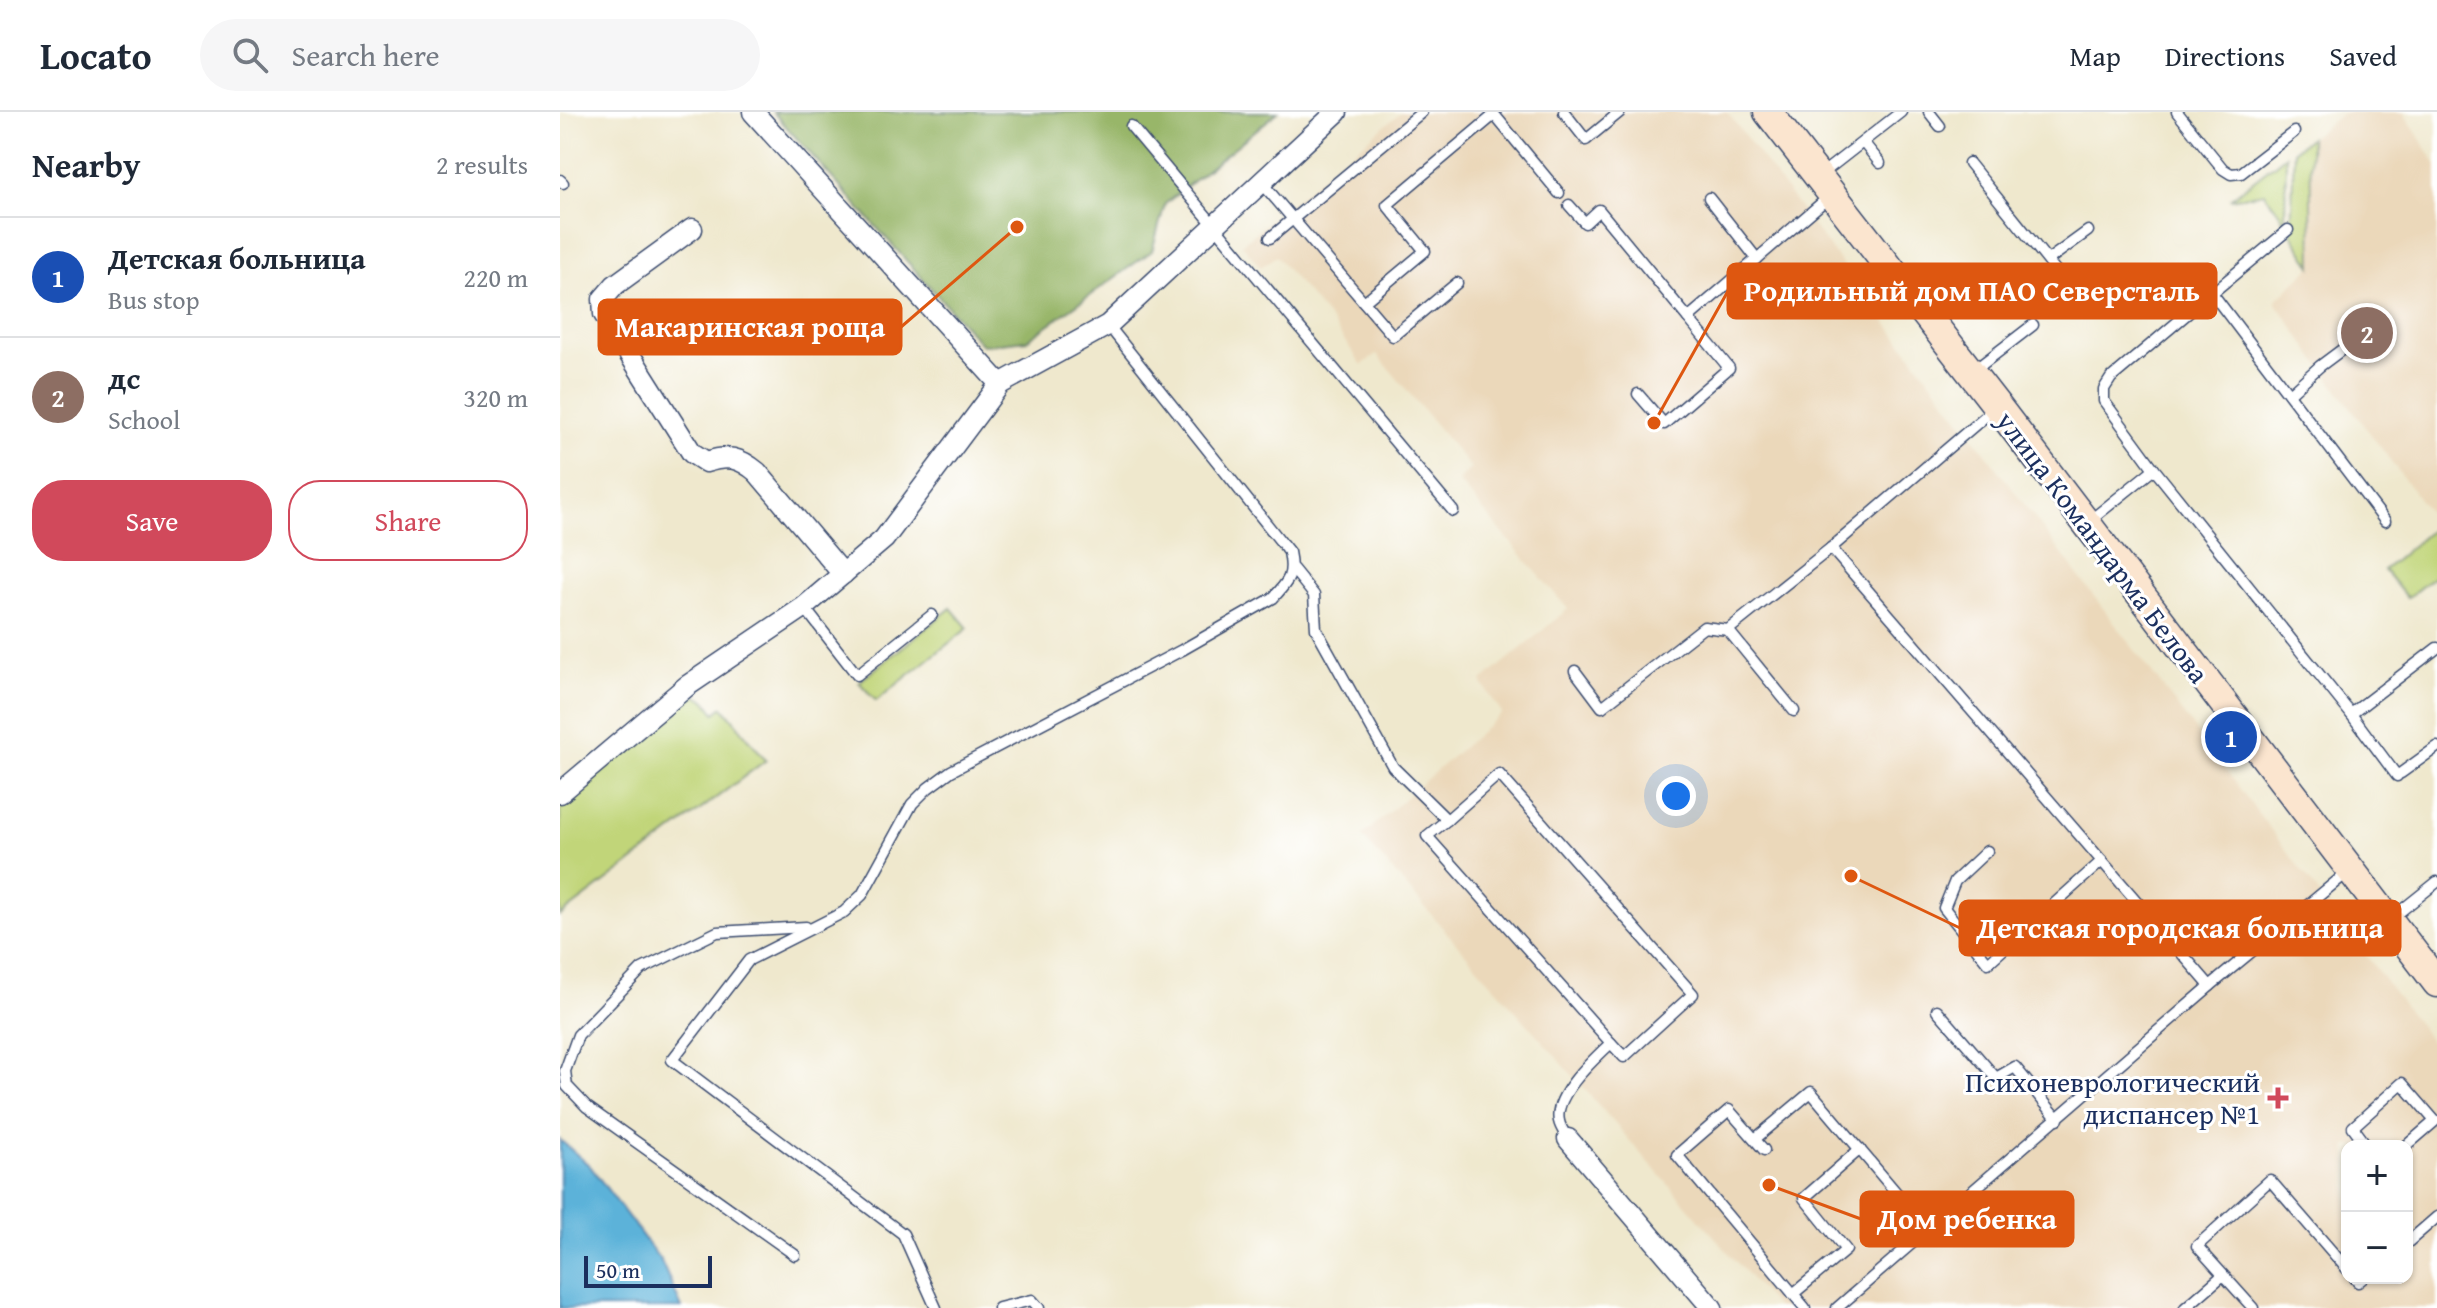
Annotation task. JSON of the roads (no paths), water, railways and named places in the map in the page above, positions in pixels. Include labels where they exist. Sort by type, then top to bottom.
[{"type":"main road","name":"улица Командарма Белова","points":[[1768,112],[1997,406],[2437,983]]},
{"type":"street","points":[[753,112],[1000,384]]},
{"type":"street","points":[[560,793],[687,686],[804,607],[884,539],[1000,384],[1108,325],[1337,112]]},
{"type":"street","points":[[692,229],[615,285],[603,299],[604,314],[692,453],[706,462],[725,456],[743,460],[757,472],[843,574]]},
{"type":"street","points":[[1568,1139],[1712,1308]]},
{"type":"lane","points":[[1270,238],[1422,112]]},
{"type":"lane","points":[[1564,112],[1586,140],[1620,112]]},
{"type":"lane","points":[[1688,318],[1757,259],[1863,142],[1901,112]]},
{"type":"lane","points":[[1929,112],[1940,126]]},
{"type":"lane","points":[[2177,112],[2223,169],[2231,174],[2241,173],[2294,132]]},
{"type":"lane","points":[[1364,302],[1425,251],[1387,205],[1493,114],[1559,193]]},
{"type":"lane","points":[[1131,126],[1453,511]]},
{"type":"lane","points":[[1863,142],[1880,163]]},
{"type":"lane","points":[[1969,163],[2064,281]]},
{"type":"lane","points":[[1262,183],[1393,336],[1457,283]]},
{"type":"lane","points":[[1709,198],[1757,259]]},
{"type":"lane","points":[[1569,205],[1585,223],[1599,210],[1729,368],[1664,424],[1638,394]]},
{"type":"lane","points":[[2288,230],[2111,378],[2104,389],[2104,401],[2154,469],[2399,774],[2437,747]]},
{"type":"lane","points":[[2048,260],[2088,231]]},
{"type":"lane","points":[[2212,293],[2385,521]]},
{"type":"lane","points":[[2289,394],[2379,322]]},
{"type":"lane","points":[[1108,325],[1289,552],[1293,569],[1314,595],[1316,629],[1393,767],[1447,820]]},
{"type":"lane","points":[[1970,373],[2033,325]]},
{"type":"lane","points":[[1728,630],[1831,548],[1997,406]]},
{"type":"lane","points":[[2086,524],[2154,469]]},
{"type":"lane","points":[[1831,548],[2210,986]]},
{"type":"lane","points":[[936,1308],[903,1234],[672,1060],[749,960],[844,912],[862,895],[912,804],[928,788],[951,771],[1182,650],[1273,598],[1285,585],[1293,569]]},
{"type":"lane","points":[[804,607],[857,675],[932,615]]},
{"type":"lane","points":[[1575,671],[1602,707],[1704,627],[1728,630],[1794,711]]},
{"type":"lane","points":[[2351,714],[2437,648]]},
{"type":"lane","points":[[1499,774],[1693,994],[1624,1057],[1427,836],[1447,820],[1499,774]]},
{"type":"lane","points":[[1987,851],[1955,881],[1944,908],[1988,963],[2102,861]]},
{"type":"lane","points":[[1837,1308],[2210,986],[2349,871]]},
{"type":"lane","points":[[2388,921],[2437,882]]},
{"type":"lane","points":[[795,1255],[587,1107],[567,1086],[565,1071],[578,1035],[642,969],[717,932],[813,926]]},
{"type":"lane","points":[[1937,1010],[1996,1078],[2015,1067],[2058,1119]]},
{"type":"lane","points":[[1568,1139],[1559,1121],[1560,1102],[1589,1064],[1611,1043]]},
{"type":"lane","points":[[2363,1140],[2353,1127],[2402,1083],[2435,1121],[2413,1140]]},
{"type":"lane","points":[[1755,1139],[1811,1092],[1927,1229]]},
{"type":"lane","points":[[1764,1150],[1729,1110],[1677,1155],[1805,1308]]},
{"type":"lane","points":[[1793,1294],[1846,1250],[1804,1198],[1860,1149]]},
{"type":"lane","points":[[2253,1308],[2197,1246],[2270,1180],[2341,1262]]},
{"type":"lane","points":[[2413,1238],[2437,1217]]},
{"type":"lane","points":[[2185,1308],[2222,1276]]},
{"type":"lane","points":[[999,1308],[1032,1300],[1039,1308]]},
{"type":"water","points":[[560,1140],[590,1166],[661,1261],[682,1308],[560,1308]]},
{"type":"place","name":"Макаринская роща","points":[[1017,227]]},
{"type":"place","name":"дс","points":[[2367,333]]},
{"type":"place","name":"Родильный дом ПАО Северсталь","points":[[1654,423]]},
{"type":"place","name":"Детская больница","points":[[2231,737]]},
{"type":"place","name":"Детская городская больница","points":[[1851,876]]},
{"type":"place","name":"Психоневрологический диспансер №1","points":[[2278,1098]]},
{"type":"place","name":"Дом ребенка","points":[[1769,1185]]}]
